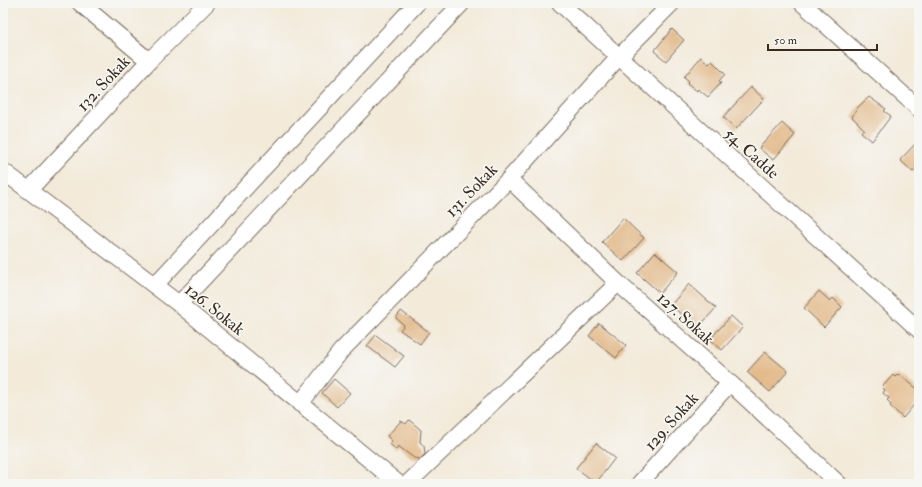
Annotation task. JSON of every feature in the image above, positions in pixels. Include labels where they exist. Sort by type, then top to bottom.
[{"type":"street","points":[[80,3],[149,61]]},
{"type":"street","name":"132. Sokak","points":[[28,191],[149,61],[207,3]]},
{"type":"street","points":[[155,285],[417,3]]},
{"type":"street","points":[[179,304],[462,3]]},
{"type":"street","name":"54. Cadde","points":[[560,3],[618,58],[919,330]]},
{"type":"street","name":"131. Sokak","points":[[300,404],[341,351],[509,179],[618,58],[672,3]]},
{"type":"street","points":[[802,3],[919,109]]},
{"type":"street","name":"126. Sokak","points":[[3,171],[155,285],[399,484]]},
{"type":"street","name":"127. Sokak","points":[[509,179],[618,283],[730,383],[839,484]]},
{"type":"street","points":[[407,484],[618,283]]},
{"type":"street","name":"129. Sokak","points":[[639,484],[730,383]]},
{"type":"building","points":[[672,29],[684,40],[666,61],[654,51]]},
{"type":"building","points":[[701,57],[709,64],[712,61],[725,74],[719,81],[721,83],[708,97],[687,83],[689,81],[684,77]]},
{"type":"building","points":[[751,87],[764,99],[736,129],[723,117]]},
{"type":"building","points":[[869,97],[886,109],[884,111],[891,116],[872,141],[861,132],[864,129],[852,117],[858,107]]},
{"type":"building","points":[[782,123],[795,135],[773,160],[759,148]]},
{"type":"building","points":[[918,141],[919,165],[913,172],[900,160]]},
{"type":"building","points":[[623,218],[644,238],[623,261],[602,242]]},
{"type":"building","points":[[655,252],[678,272],[660,293],[637,273]]},
{"type":"building","points":[[689,284],[716,308],[697,329],[671,305]]},
{"type":"building","points":[[819,291],[830,301],[833,298],[842,307],[824,327],[804,308]]},
{"type":"building","points":[[401,311],[429,332],[420,344],[400,330],[404,325],[396,318]]},
{"type":"building","points":[[731,316],[743,327],[722,350],[710,339]]},
{"type":"building","points":[[599,323],[626,345],[616,358],[589,336]]},
{"type":"building","points":[[376,335],[404,356],[395,367],[367,346]]},
{"type":"building","points":[[765,352],[788,371],[770,392],[747,372]]},
{"type":"building","points":[[898,374],[919,390],[919,399],[903,418],[890,406],[891,404],[887,400],[889,398],[883,393],[885,390],[882,387],[893,375],[895,377]]},
{"type":"building","points":[[334,379],[350,393],[337,407],[322,393]]},
{"type":"building","points":[[409,420],[421,430],[420,442],[424,446],[425,454],[420,459],[414,458],[398,446],[396,450],[390,444],[392,441],[387,436],[401,421],[406,424]]},
{"type":"building","points":[[596,443],[615,458],[596,483],[576,468]]}]
